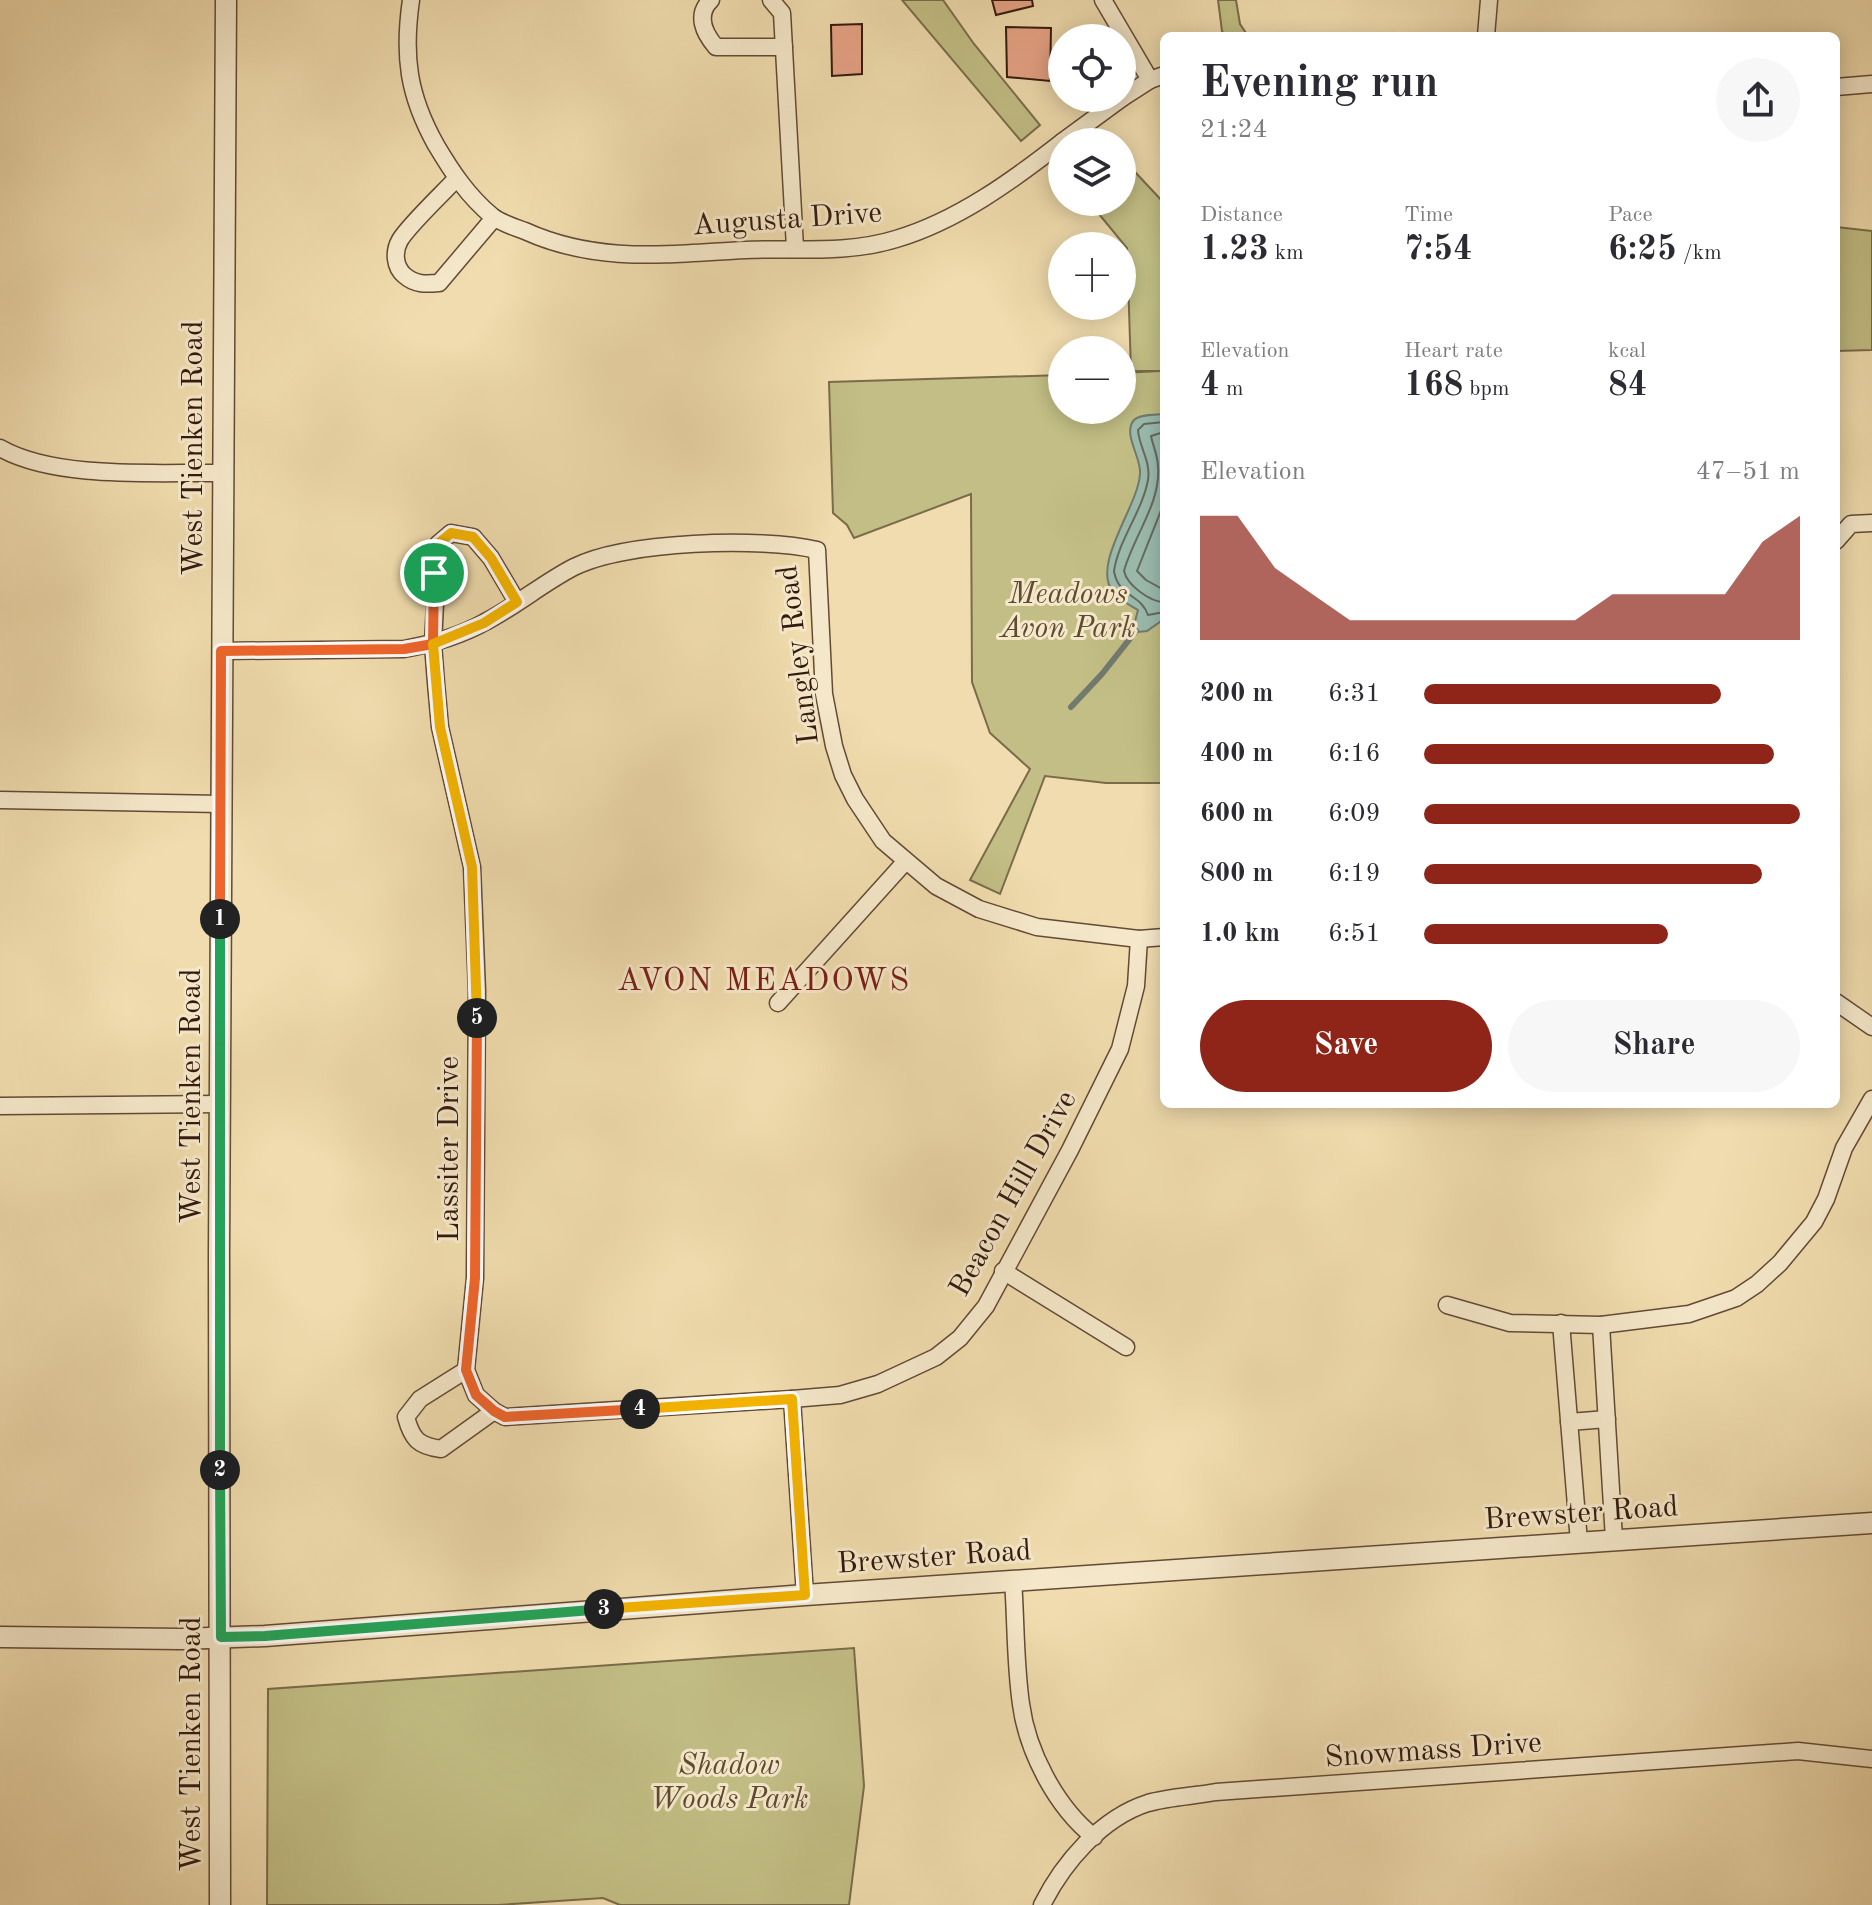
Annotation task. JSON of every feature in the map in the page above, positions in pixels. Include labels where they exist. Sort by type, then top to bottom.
[{"type":"street","name":"West Tienken Road","points":[[220,1905],[221,473],[226,0]]},
{"type":"street","name":"Augusta Drive","points":[[411,0],[406,37],[411,87],[427,129],[456,179],[494,218],[581,251],[634,254],[850,248],[893,240],[932,226],[1017,176],[1048,153]]},
{"type":"street","points":[[711,0],[704,6],[702,20],[706,34],[716,47],[784,47]]},
{"type":"street","points":[[771,0],[782,13],[795,248]]},
{"type":"street","points":[[1103,0],[1157,78]]},
{"type":"street","points":[[1486,32],[1489,0]]},
{"type":"street","name":"Augusta Drive","points":[[1136,90],[1157,78]]},
{"type":"street","points":[[1840,87],[1872,84]]},
{"type":"street","name":"Augusta Drive","points":[[1081,128],[1103,112]]},
{"type":"street","points":[[456,179],[400,240],[395,255],[398,269],[407,279],[421,285],[439,283],[494,218]]},
{"type":"street","points":[[0,448],[12,455],[44,464],[98,471],[221,473]]},
{"type":"street","points":[[1840,536],[1851,524],[1872,523]]},
{"type":"street","points":[[433,644],[434,573],[438,544],[451,533],[473,537],[491,558],[517,602]]},
{"type":"street","name":"Langley Road","points":[[221,651],[404,649],[433,644],[484,623],[575,567],[608,553],[725,544],[796,545],[817,550],[824,694],[834,746],[855,799],[883,841],[936,886],[979,909],[1037,927],[1139,939],[1160,937]]},
{"type":"street","name":"Lassiter Drive","points":[[433,644],[440,727],[472,867],[477,991],[475,1267],[466,1370]]},
{"type":"street","points":[[0,800],[221,804]]},
{"type":"street","points":[[778,1003],[905,862]]},
{"type":"street","name":"Beacon Hill Drive","points":[[792,1399],[840,1395],[878,1384],[936,1357],[960,1338],[986,1306],[1120,1049],[1136,986],[1139,939]]},
{"type":"street","points":[[1840,1005],[1872,1027]]},
{"type":"street","points":[[1447,1305],[1510,1323],[1601,1325],[1689,1314],[1736,1298],[1757,1284],[1798,1244],[1814,1222],[1826,1199],[1844,1148],[1872,1099]]},
{"type":"street","points":[[0,1106],[24,1103],[220,1104]]},
{"type":"street","points":[[1003,1271],[1126,1347]]},
{"type":"street","points":[[1561,1323],[1579,1542]]},
{"type":"street","points":[[1601,1325],[1614,1539]]},
{"type":"street","points":[[494,1411],[441,1449],[423,1446],[411,1437],[406,1417],[420,1399],[466,1370],[476,1395],[505,1417],[792,1399],[805,1595]]},
{"type":"street","points":[[1569,1422],[1607,1419]]},
{"type":"street","name":"Brewster Road","points":[[0,1637],[182,1639],[265,1636],[1013,1580],[1872,1523]]},
{"type":"street","points":[[1013,1580],[1021,1708],[1032,1744],[1051,1786],[1078,1825],[1094,1837]]},
{"type":"street","name":"Snowmass Drive","points":[[1042,1905],[1072,1859],[1106,1824],[1147,1804],[1216,1792],[1798,1751],[1872,1759]]},
{"type":"green space","points":[[902,0],[943,0],[974,44],[1040,125],[1021,141]]},
{"type":"green space","points":[[1218,0],[1236,0],[1240,24],[1245,32],[1222,31]]},
{"type":"green space","name":"Meadows Avon Park","points":[[1136,173],[1160,199],[1160,371],[1136,371],[1136,336],[1130,336],[1129,320],[1136,320],[1136,232],[1114,232],[1101,216],[1136,216]]},
{"type":"green space","points":[[1840,227],[1872,231],[1872,350],[1840,351]]},
{"type":"green space","name":"Meadows Avon Park","points":[[1160,371],[1160,783],[1106,783],[1045,776],[1000,894],[970,880],[1030,769],[990,733],[972,682],[971,494],[854,538],[847,525],[833,513],[829,382],[1048,375],[1048,424],[1136,424],[1136,372]]},
{"type":"green space","name":"Shadow Woods Park","points":[[854,1648],[864,1786],[849,1905],[620,1905],[603,1898],[498,1905],[267,1905],[268,1689]]},
{"type":"water","points":[[1160,414],[1160,622],[1147,631],[1138,632],[1134,625],[1138,610],[1113,592],[1108,580],[1108,566],[1140,474],[1130,432],[1132,424],[1136,424],[1136,419]]},
{"type":"building","points":[[992,0],[1032,0],[1033,6],[996,15]]},
{"type":"building","points":[[862,24],[862,74],[832,76],[831,25]]},
{"type":"building","points":[[1006,27],[1048,28],[1048,81],[1007,77]]},
{"type":"waterway","points":[[1071,707],[1136,631]]},
{"type":"district","name":"AVON MEADOWS","points":[[764,979]]},
{"type":"route","points":[[434,573],[433,644],[404,649],[221,651],[221,1637],[805,1595],[792,1399],[505,1417],[476,1395],[466,1370],[475,1278],[477,991],[472,867],[440,727],[433,644],[484,623],[517,602],[491,558],[473,537],[451,533],[438,544],[434,573]]}]
